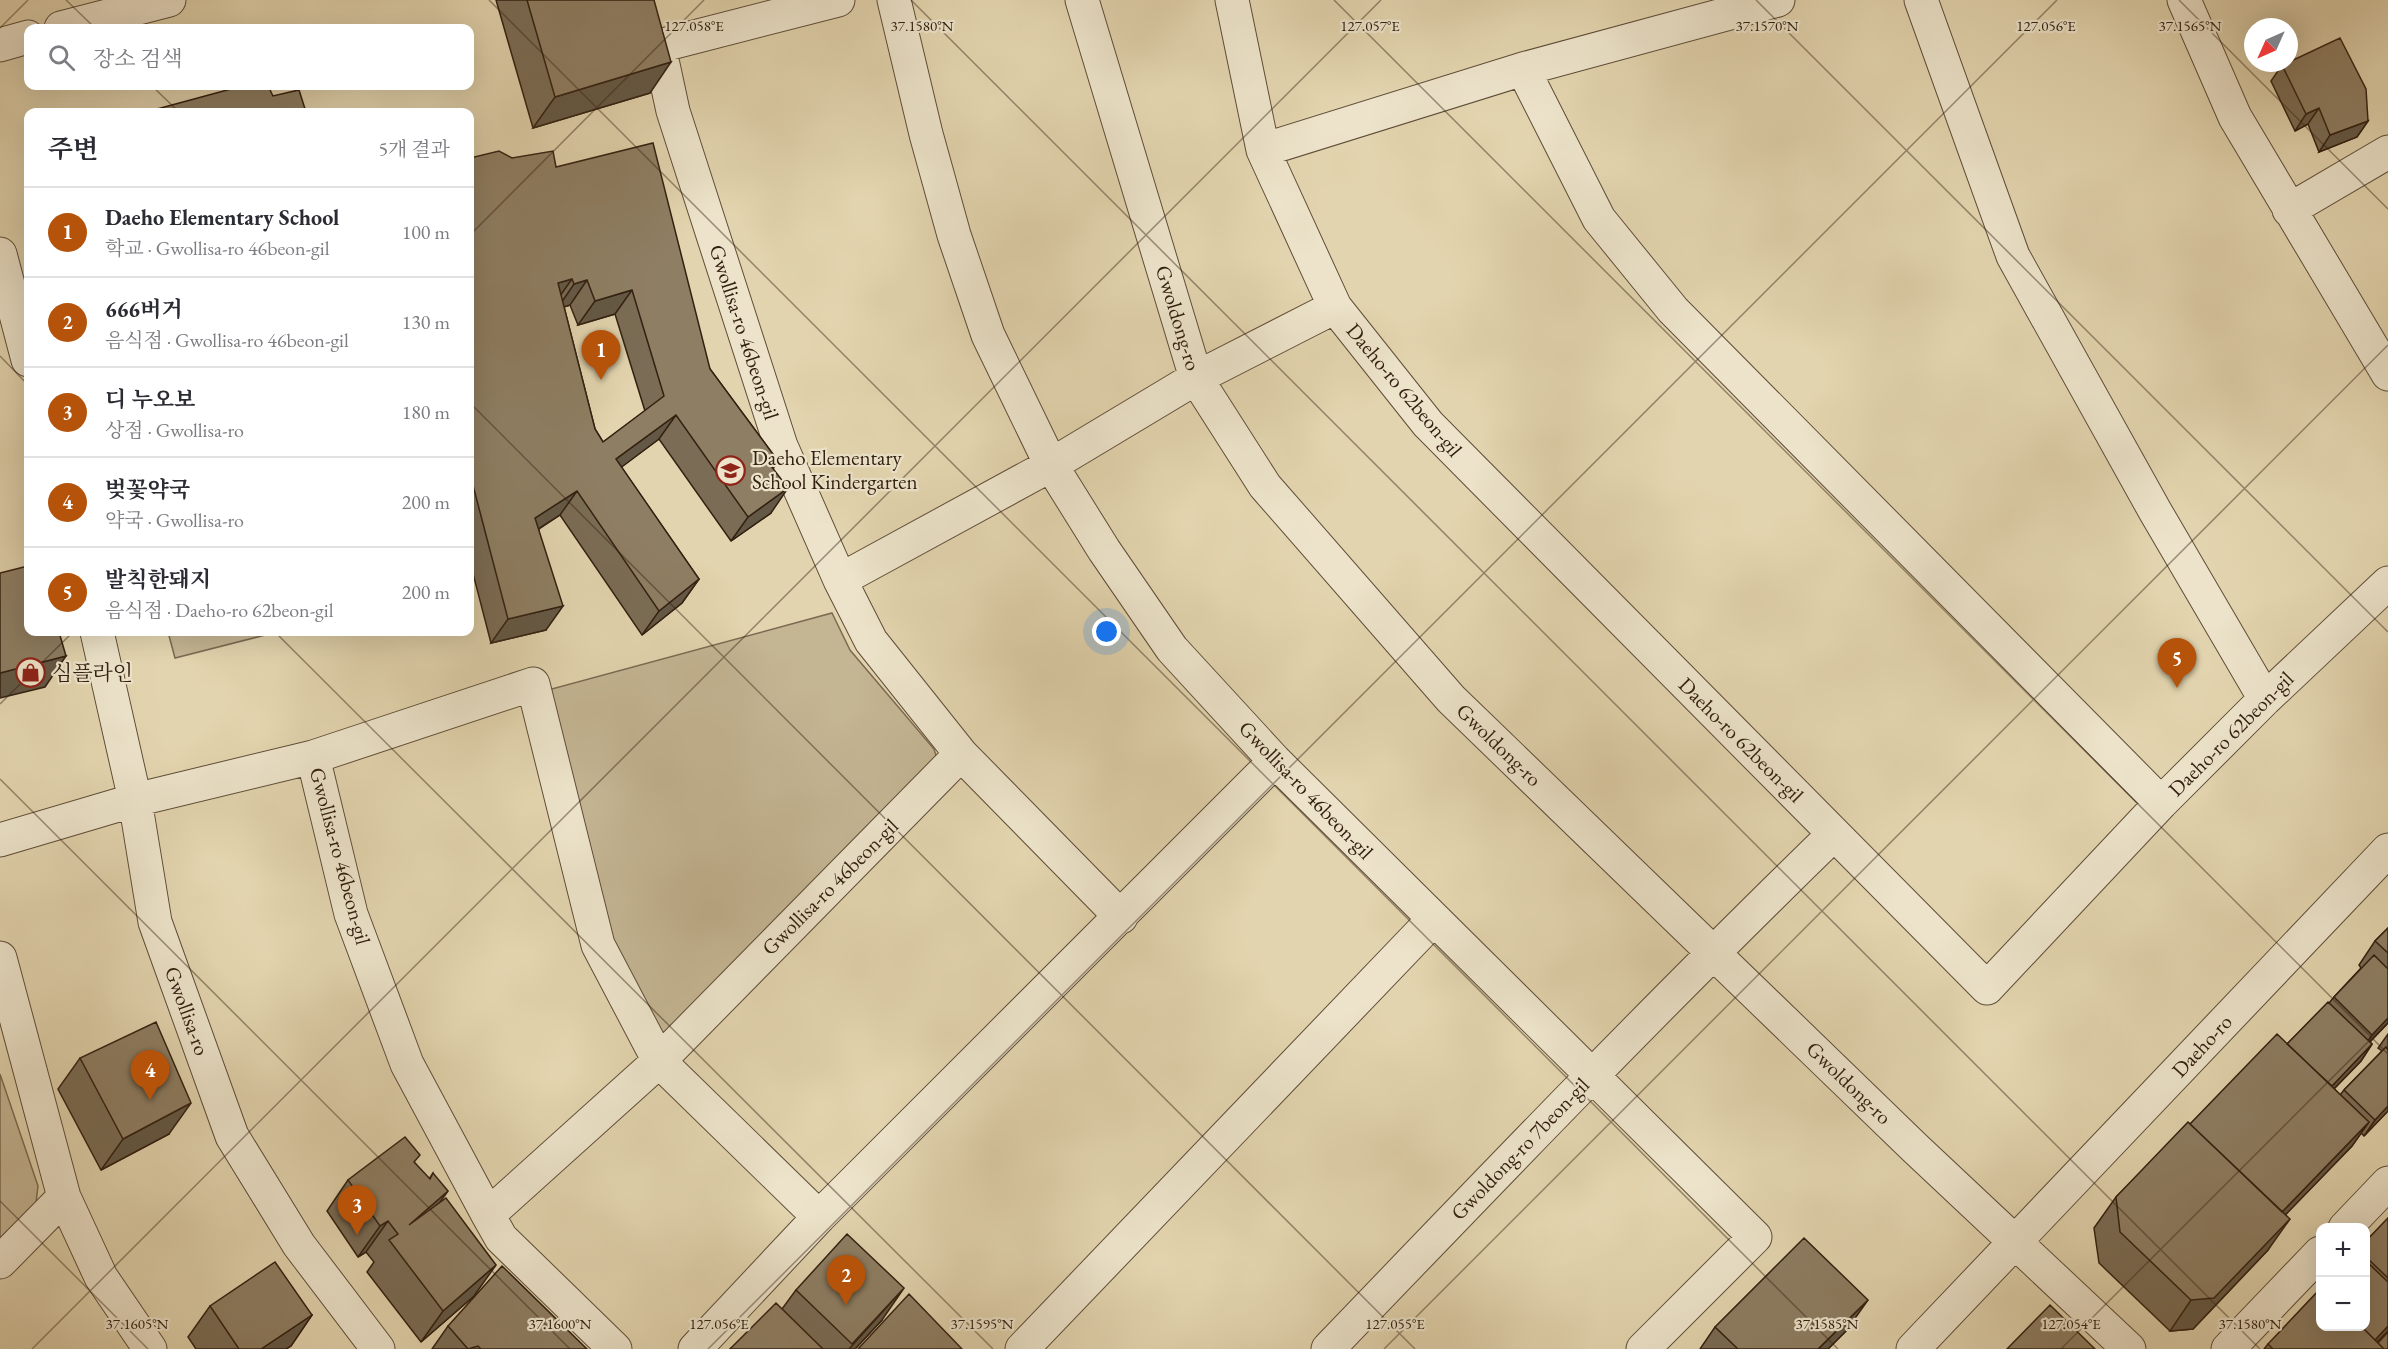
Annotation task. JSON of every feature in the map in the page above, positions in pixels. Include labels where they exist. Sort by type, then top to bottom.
[{"type":"street","points":[[76,24],[169,0]]},
{"type":"street","name":"Gwollisa-ro 46beon-gil","points":[[0,840],[135,800],[313,757],[351,914],[407,1064],[488,1215],[659,1061],[961,754],[871,641],[840,580],[781,446],[673,111],[658,46],[838,0]]},
{"type":"street","name":"Gwollisa-ro 46beon-gil","points":[[894,0],[926,134],[954,235],[988,335],[1051,465],[1104,550],[1172,649],[1275,761],[1755,1237],[1643,1349]]},
{"type":"street","name":"Gwoldong-ro","points":[[1082,0],[1196,378],[1265,486],[1451,699],[1714,951],[1914,1148],[2129,1349]]},
{"type":"street","name":"Daeho-ro 62beon-gil","points":[[1232,0],[1263,150],[1335,307],[1428,424],[1987,988],[2161,803],[2265,699],[2388,583]]},
{"type":"street","points":[[1263,150],[1523,69],[1778,0]]},
{"type":"street","points":[[1921,0],[2013,256],[2155,511],[2265,699]]},
{"type":"street","points":[[2184,0],[2235,117],[2388,374]]},
{"type":"street","points":[[0,45],[24,38]]},
{"type":"street","points":[[1523,69],[1599,219],[1673,310],[2161,803]]},
{"type":"street","points":[[2289,210],[2388,152]]},
{"type":"street","points":[[0,254],[24,345]]},
{"type":"street","points":[[840,580],[1051,465],[1196,378],[1335,307]]},
{"type":"street","name":"Gwollisa-ro","points":[[98,636],[135,800],[155,922],[232,1136],[299,1245],[378,1349]]},
{"type":"street","points":[[313,757],[533,684],[598,945],[659,1061],[819,1217]]},
{"type":"street","points":[[961,754],[1122,917]]},
{"type":"street","points":[[695,1349],[819,1217],[1122,917],[1275,761]]},
{"type":"street","name":"Gwoldong-ro 7beon-gil","points":[[1328,1349],[1591,1075],[1834,834]]},
{"type":"street","name":"Daeho-ro","points":[[1913,1349],[2388,850]]},
{"type":"street","points":[[1022,1349],[1433,920]]},
{"type":"street","points":[[0,958],[64,1197],[100,1277],[150,1349]]},
{"type":"street","points":[[2349,1223],[2388,1183]]},
{"type":"street","points":[[0,1262],[64,1197]]},
{"type":"street","points":[[488,1215],[501,1238],[615,1349]]},
{"type":"street","points":[[2228,1349],[2316,1257]]},
{"type":"shaded area","points":[[832,613],[850,650],[934,749],[938,762],[669,1034],[656,1032],[607,937],[548,690]]},
{"type":"shaded area","points":[[169,636],[261,636],[175,658]]},
{"type":"shaded area","points":[[0,1074],[38,1186],[36,1203],[0,1239]]},
{"type":"building","points":[[527,0],[654,0],[671,62],[555,97]]},
{"type":"building","points":[[2340,38],[2366,89],[2368,121],[2330,135],[2319,108],[2306,114],[2285,72],[2298,72],[2298,58]]},
{"type":"building","points":[[227,90],[270,90],[273,96],[299,90],[305,108],[161,108]]},
{"type":"building","points":[[653,143],[710,369],[778,461],[771,466],[788,488],[748,517],[676,415],[616,459],[699,579],[659,611],[577,491],[535,518],[563,606],[508,619],[474,489],[474,157],[499,151],[512,158],[553,151],[556,167]],"holes":[[[572,279],[574,284],[587,280],[595,301],[632,290],[664,396],[603,442],[595,429],[558,283]]]},
{"type":"building","points":[[24,567],[24,636],[60,636],[66,656],[0,673],[0,573]]},
{"type":"building","points":[[2388,928],[2388,953],[2375,941]]},
{"type":"building","points":[[2374,955],[2388,969],[2388,1018],[2372,1035],[2334,997]]},
{"type":"building","points":[[2328,1002],[2372,1044],[2332,1086],[2287,1044]]},
{"type":"building","points":[[156,1022],[191,1103],[123,1139],[80,1058]]},
{"type":"building","points":[[2277,1034],[2369,1122],[2282,1212],[2190,1124]]},
{"type":"building","points":[[2386,1047],[2388,1050],[2388,1106],[2375,1120],[2344,1090]]},
{"type":"building","points":[[2188,1122],[2290,1219],[2214,1298],[2191,1300],[2120,1232],[2116,1197]]},
{"type":"building","points":[[405,1137],[420,1155],[414,1162],[430,1179],[433,1173],[448,1191],[409,1225],[446,1198],[496,1265],[443,1311],[389,1240],[398,1234],[388,1221],[380,1226],[348,1180]]},
{"type":"building","points":[[2388,1218],[2388,1278],[2370,1261],[2370,1237]]},
{"type":"building","points":[[847,1234],[904,1288],[852,1344],[796,1290]]},
{"type":"building","points":[[1804,1238],[1868,1300],[1818,1349],[1738,1349],[1715,1327]]},
{"type":"building","points":[[275,1262],[312,1315],[261,1349],[239,1349],[210,1306]]},
{"type":"building","points":[[2370,1265],[2388,1282],[2388,1326],[2375,1340],[2366,1331],[2370,1331]]},
{"type":"building","points":[[502,1266],[587,1349],[481,1349],[478,1346],[468,1349],[448,1326]]},
{"type":"building","points":[[2316,1293],[2316,1331],[2366,1331],[2384,1349],[2273,1349],[2268,1344]]},
{"type":"building","points":[[909,1294],[962,1349],[858,1349]]},
{"type":"building","points":[[776,1303],[823,1349],[730,1349]]},
{"type":"building","points":[[2050,1305],[2095,1349],[2007,1349]]},
{"type":"building","points":[[2388,1332],[2388,1349],[2384,1349],[2378,1343]]},
{"type":"place","name":"Daeho Elementary School","points":[[601,380]]},
{"type":"place","name":"Daeho Elementary School Kindergarten","points":[[731,470]]},
{"type":"place","name":"심플라인","points":[[31,673]]},
{"type":"place","name":"발칙한돼지","points":[[2177,688]]},
{"type":"place","name":"벚꽃약국","points":[[150,1100]]},
{"type":"place","name":"디 누오보","points":[[357,1235]]},
{"type":"place","name":"666버거","points":[[846,1305]]}]
